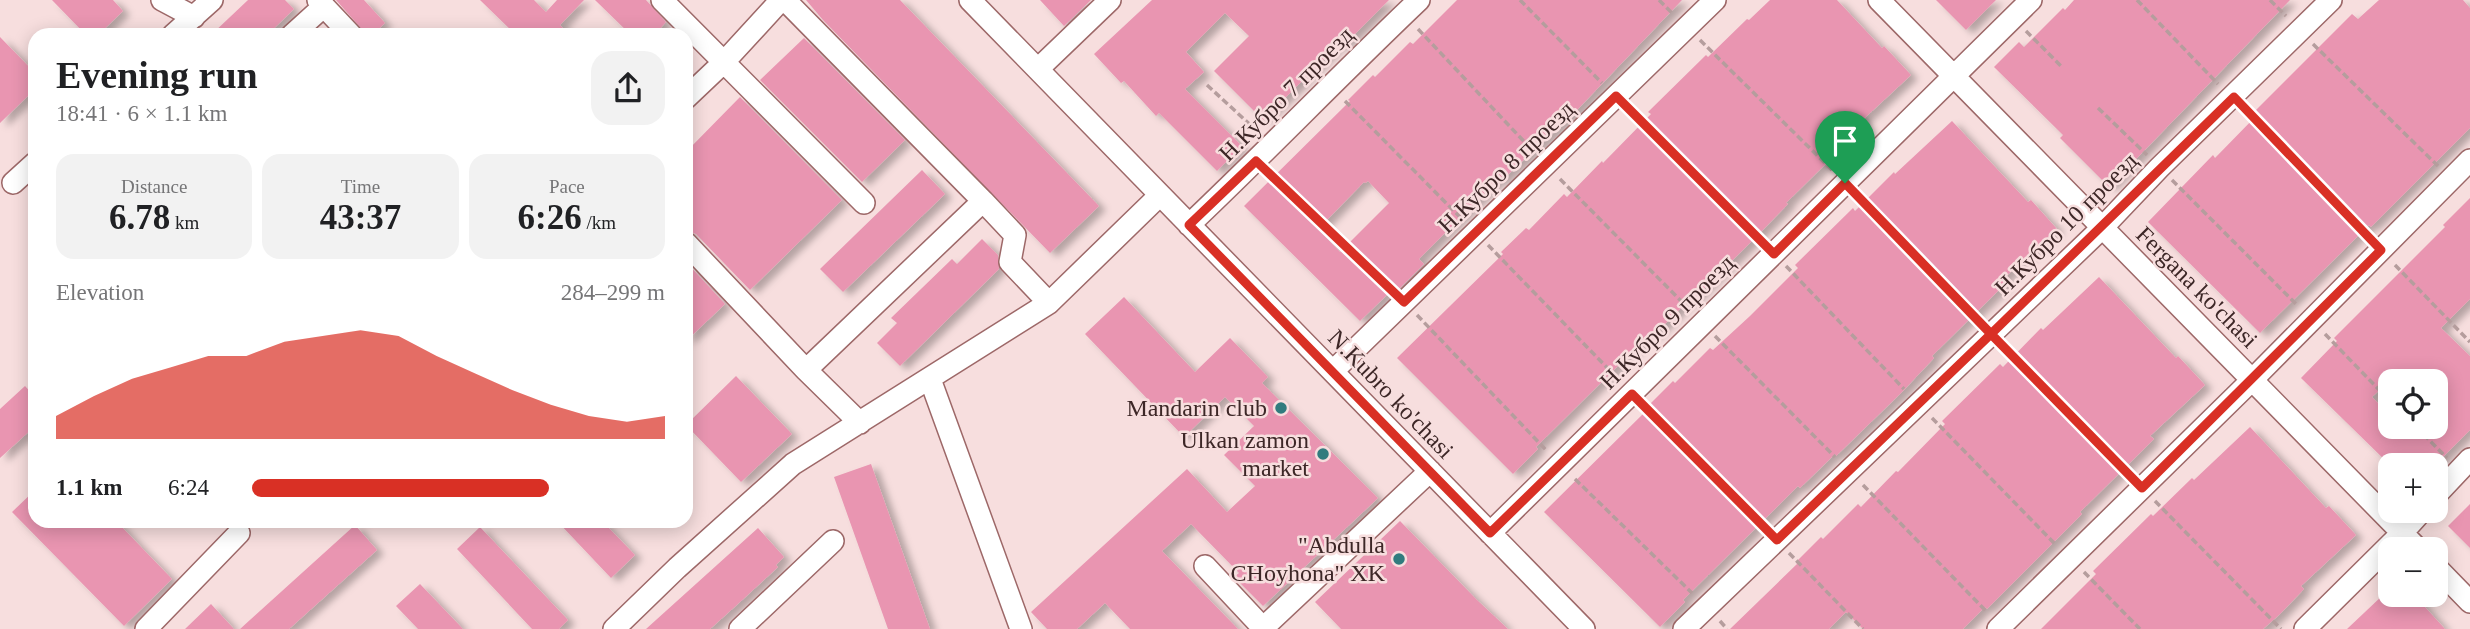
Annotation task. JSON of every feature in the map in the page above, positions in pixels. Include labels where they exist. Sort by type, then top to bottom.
[{"type":"street","points":[[162,0],[194,17]]},
{"type":"street","points":[[181,28],[212,0]]},
{"type":"street","points":[[663,0],[691,28]]},
{"type":"street","name":"N.Kubro ko'chasi","points":[[970,0],[1584,629]]},
{"type":"street","points":[[1038,69],[1110,0]]},
{"type":"street","name":"Н.Кубро 7 проезд","points":[[1189,225],[1419,0]]},
{"type":"street","name":"Н.Кубро 8 проезд","points":[[1333,371],[1715,0]]},
{"type":"street","name":"Fergana ko'chasi","points":[[1879,0],[2407,537]]},
{"type":"street","name":"Н.Кубро 9 проезд","points":[[1490,533],[2031,0]]},
{"type":"street","name":"Н.Кубро 10 проезд","points":[[1684,629],[2102,228],[2159,168],[2331,0]]},
{"type":"street","points":[[693,91],[724,62],[779,1],[1015,235],[1010,262],[1049,303]]},
{"type":"street","points":[[298,28],[321,3],[344,28]]},
{"type":"street","points":[[693,30],[864,203]]},
{"type":"street","points":[[1998,629],[2252,380],[2470,160]]},
{"type":"street","points":[[13,183],[28,169]]},
{"type":"street","points":[[616,628],[677,568],[793,464],[1049,303],[1160,195]]},
{"type":"street","points":[[806,370],[983,201]]},
{"type":"street","points":[[693,250],[860,423]]},
{"type":"street","points":[[930,379],[1021,629]]},
{"type":"street","points":[[2448,482],[2464,464]]},
{"type":"street","points":[[1205,566],[1263,628],[1430,471]]},
{"type":"street","points":[[2305,629],[2412,523]]},
{"type":"street","points":[[146,629],[239,533]]},
{"type":"street","points":[[740,629],[833,541]]},
{"type":"street","points":[[2448,579],[2470,602]]},
{"type":"path","points":[[1520,0],[1774,254],[2140,629]]},
{"type":"path","points":[[1659,0],[1845,183],[2281,629]]},
{"type":"path","points":[[2137,0],[2470,342]]},
{"type":"path","points":[[2270,0],[2452,179]]},
{"type":"path","points":[[1207,85],[1272,145]]},
{"type":"path","points":[[1329,86],[1476,232],[1863,629]]},
{"type":"path","points":[[2098,108],[2378,389]]},
{"type":"path","points":[[1256,161],[1404,302],[1560,464],[1727,629]]},
{"type":"path","points":[[2432,439],[2464,464]]},
{"type":"building","points":[[52,0],[113,0],[123,11],[105,28],[79,28]]},
{"type":"building","points":[[248,0],[285,0],[294,9],[274,28],[218,28]]},
{"type":"building","points":[[336,0],[364,0],[385,23],[380,28],[361,28]]},
{"type":"building","points":[[480,0],[534,0],[546,12],[557,0],[584,0],[560,25],[563,28],[509,28]]},
{"type":"building","points":[[595,0],[646,0],[666,22],[660,28],[624,28]]},
{"type":"building","points":[[806,0],[900,0],[1099,206],[1050,253]]},
{"type":"building","points":[[1040,0],[1091,0],[1064,26]]},
{"type":"building","points":[[1152,0],[1389,0],[1343,46],[1340,43],[1263,120],[1214,71],[1249,36],[1225,13],[1186,52],[1204,72],[1185,89],[1242,146],[1217,171],[1159,113],[1156,116],[1124,81],[1121,83],[1094,54]]},
{"type":"building","points":[[1457,0],[1682,0],[1576,111],[1500,182],[1498,180],[1419,259],[1424,264],[1399,289],[1396,286],[1360,321],[1244,206],[1373,75],[1375,77],[1410,42],[1413,44]],"holes":[[[1368,181],[1389,203],[1340,252],[1318,229],[1364,182]]]},
{"type":"building","points":[[1770,0],[1837,0],[1911,75],[1856,126],[1860,130],[1786,203],[1788,204],[1754,239],[1654,335],[1651,333],[1536,447],[1538,449],[1513,474],[1397,358],[1526,228],[1529,230],[1564,194],[1567,197],[1602,161],[1603,163],[1651,114],[1648,112],[1706,55],[1708,57]]},
{"type":"building","points":[[1936,0],[1996,0],[1966,30]]},
{"type":"building","points":[[2074,0],[2290,0],[2109,187],[2060,138],[2063,135],[1994,67],[2019,42],[2024,47]]},
{"type":"building","points":[[2379,0],[2463,0],[2470,8],[2470,128],[2260,333],[2148,222],[2213,155],[2215,158],[2257,115],[2254,112],[2352,14],[2358,19]]},
{"type":"building","points":[[0,37],[28,66],[28,96],[0,123]]},
{"type":"building","points":[[804,38],[905,140],[862,182],[760,80]]},
{"type":"building","points":[[740,97],[842,200],[750,290],[693,233],[693,145]]},
{"type":"building","points":[[1952,121],[2057,229],[2003,279],[2006,283],[1932,356],[1934,358],[1901,393],[1836,456],[1835,454],[1800,488],[1798,486],[1683,600],[1685,602],[1660,627],[1544,512],[1673,381],[1675,383],[1710,348],[1713,350],[1750,316],[1798,268],[1795,265],[1853,208],[1855,211]]},
{"type":"building","points":[[922,170],[945,194],[843,292],[820,269]]},
{"type":"building","points":[[2470,198],[2470,299],[2441,328],[2470,356],[2470,430],[2447,453],[2378,453],[2301,378],[2337,341],[2334,338],[2445,227],[2443,225]]},
{"type":"building","points":[[982,239],[998,255],[999,269],[900,366],[877,343],[897,323],[891,318],[952,259],[957,264]]},
{"type":"building","points":[[693,270],[725,304],[693,334]]},
{"type":"building","points":[[2099,277],[2205,385],[2150,436],[2154,439],[1987,609],[1985,607],[1963,629],[1863,629],[1846,612],[1829,629],[1730,629],[1821,537],[1823,539],[1858,504],[1861,507],[1896,471],[1898,472],[1945,424],[1942,421],[2000,364],[2003,367],[2041,328],[2043,330]]},
{"type":"building","points":[[1124,297],[1195,372],[1230,338],[1268,377],[1262,383],[1378,498],[1263,606],[1234,577],[1239,573],[1191,524],[1162,551],[1238,629],[1130,629],[1105,603],[1077,629],[1047,629],[1031,612],[1187,469],[1227,512],[1255,486],[1224,455],[1254,426],[1225,397],[1184,437],[1085,334]]},
{"type":"building","points":[[736,376],[792,434],[741,482],[693,432],[693,418]]},
{"type":"building","points":[[25,386],[28,389],[28,432],[0,458],[0,409]]},
{"type":"building","points":[[2250,427],[2326,508],[2329,506],[2356,535],[2301,586],[2304,589],[2280,614],[2263,629],[2041,629],[2096,574],[2093,571],[2151,514],[2153,516],[2192,478],[2194,480]]},
{"type":"building","points":[[871,464],[930,629],[888,629],[834,477]]},
{"type":"building","points":[[28,497],[28,528],[123,528],[172,579],[124,626],[12,512]]},
{"type":"building","points":[[2470,504],[2470,548],[2448,526]]},
{"type":"building","name":"\"Abdulla CHoyhona\" XK","points":[[1400,521],[1508,629],[1341,629],[1315,602]]},
{"type":"building","points":[[352,528],[358,528],[377,550],[289,629],[240,629]]},
{"type":"building","points":[[481,528],[568,620],[559,629],[532,629],[457,549]]},
{"type":"building","points":[[564,528],[609,528],[635,555],[611,578]]},
{"type":"building","points":[[758,528],[784,557],[776,565],[778,567],[740,602],[710,629],[646,629]]},
{"type":"building","points":[[420,584],[463,629],[418,629],[396,606]]},
{"type":"building","points":[[2378,600],[2378,607],[2425,607],[2445,629],[2347,629]]},
{"type":"building","points":[[211,604],[234,629],[185,629]]},
{"type":"place","name":"Mandarin club","points":[[1281,408]]},
{"type":"place","name":"Ulkan zamon market","points":[[1323,454]]},
{"type":"place","name":"\"Abdulla CHoyhona\" XK","points":[[1399,559]]},
{"type":"route","points":[[1845,183],[1774,254],[1616,96],[1404,302],[1256,161],[1189,225],[1490,533],[1632,394],[1777,540],[1991,334],[2142,488],[2381,250],[2234,97],[1991,334],[1845,183]]}]
